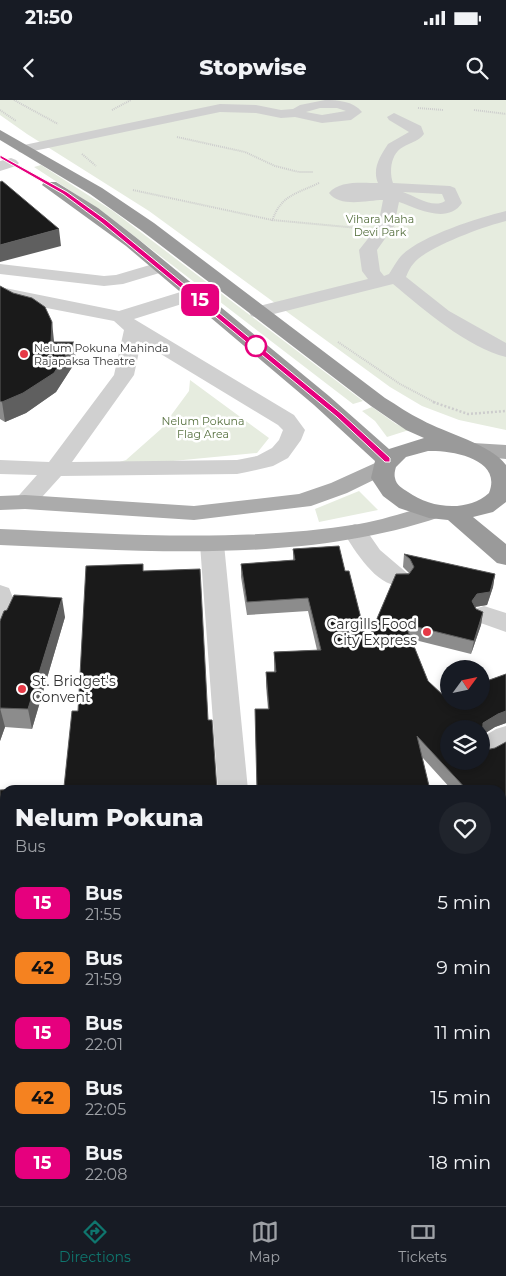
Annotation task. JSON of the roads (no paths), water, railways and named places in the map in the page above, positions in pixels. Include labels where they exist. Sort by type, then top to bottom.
[{"type":"highway","points":[[0,134],[96,191],[141,222],[378,402],[414,425],[467,448],[489,459],[499,469],[504,481],[502,499],[471,512],[443,513],[413,506],[397,498],[387,488],[382,477],[385,463],[396,452],[410,446],[426,444],[467,448]]},
{"type":"highway","points":[[4,162],[32,174],[65,193],[104,221],[340,415],[385,463]]},
{"type":"highway","points":[[443,513],[506,556]]},
{"type":"main road","points":[[467,448],[506,452]]},
{"type":"main road","points":[[0,503],[25,502],[194,513],[303,501],[338,488],[385,463]]},
{"type":"main road","points":[[0,537],[212,544],[318,537],[389,526],[443,513]]},
{"type":"street","points":[[297,113],[299,110],[309,106],[340,103],[352,108],[380,111],[416,129],[416,134],[393,147],[382,168],[383,177],[389,191],[385,228],[368,250],[371,272],[388,280],[442,316],[506,351]]},
{"type":"street","points":[[24,149],[220,108],[256,109],[282,114],[297,113],[307,117],[322,119],[380,111]]},
{"type":"street","points":[[444,189],[437,192],[426,207],[419,206],[389,191],[444,189]]},
{"type":"street","points":[[258,312],[388,280],[409,258],[434,243],[485,221],[506,216]]},
{"type":"street","points":[[94,263],[117,280]]},
{"type":"street","points":[[0,269],[104,281],[117,280],[160,267]]},
{"type":"street","points":[[0,293],[127,323],[286,420],[294,430],[292,439],[284,451],[258,464],[237,467],[55,469],[0,467]]},
{"type":"street","points":[[127,323],[194,294]]},
{"type":"street","points":[[25,502],[55,469],[124,375],[127,323]]},
{"type":"street","points":[[355,532],[371,556],[398,579]]},
{"type":"street","points":[[212,544],[232,785]]},
{"type":"street","points":[[0,594],[4,610],[0,622]]},
{"type":"street","points":[[490,747],[506,737]]},
{"type":"place","name":"Nelum Pokuna Mahinda Rajapaksa Theatre","points":[[24,354]]},
{"type":"place","name":"Cargills Food City Express","points":[[427,632]]},
{"type":"place","name":"St. Bridget's Convent","points":[[22,689]]},
{"type":"park label","name":"Vihara Maha Devi Park","points":[[380,225]]},
{"type":"park label","name":"Nelum Pokuna Flag Area","points":[[203,427]]}]
